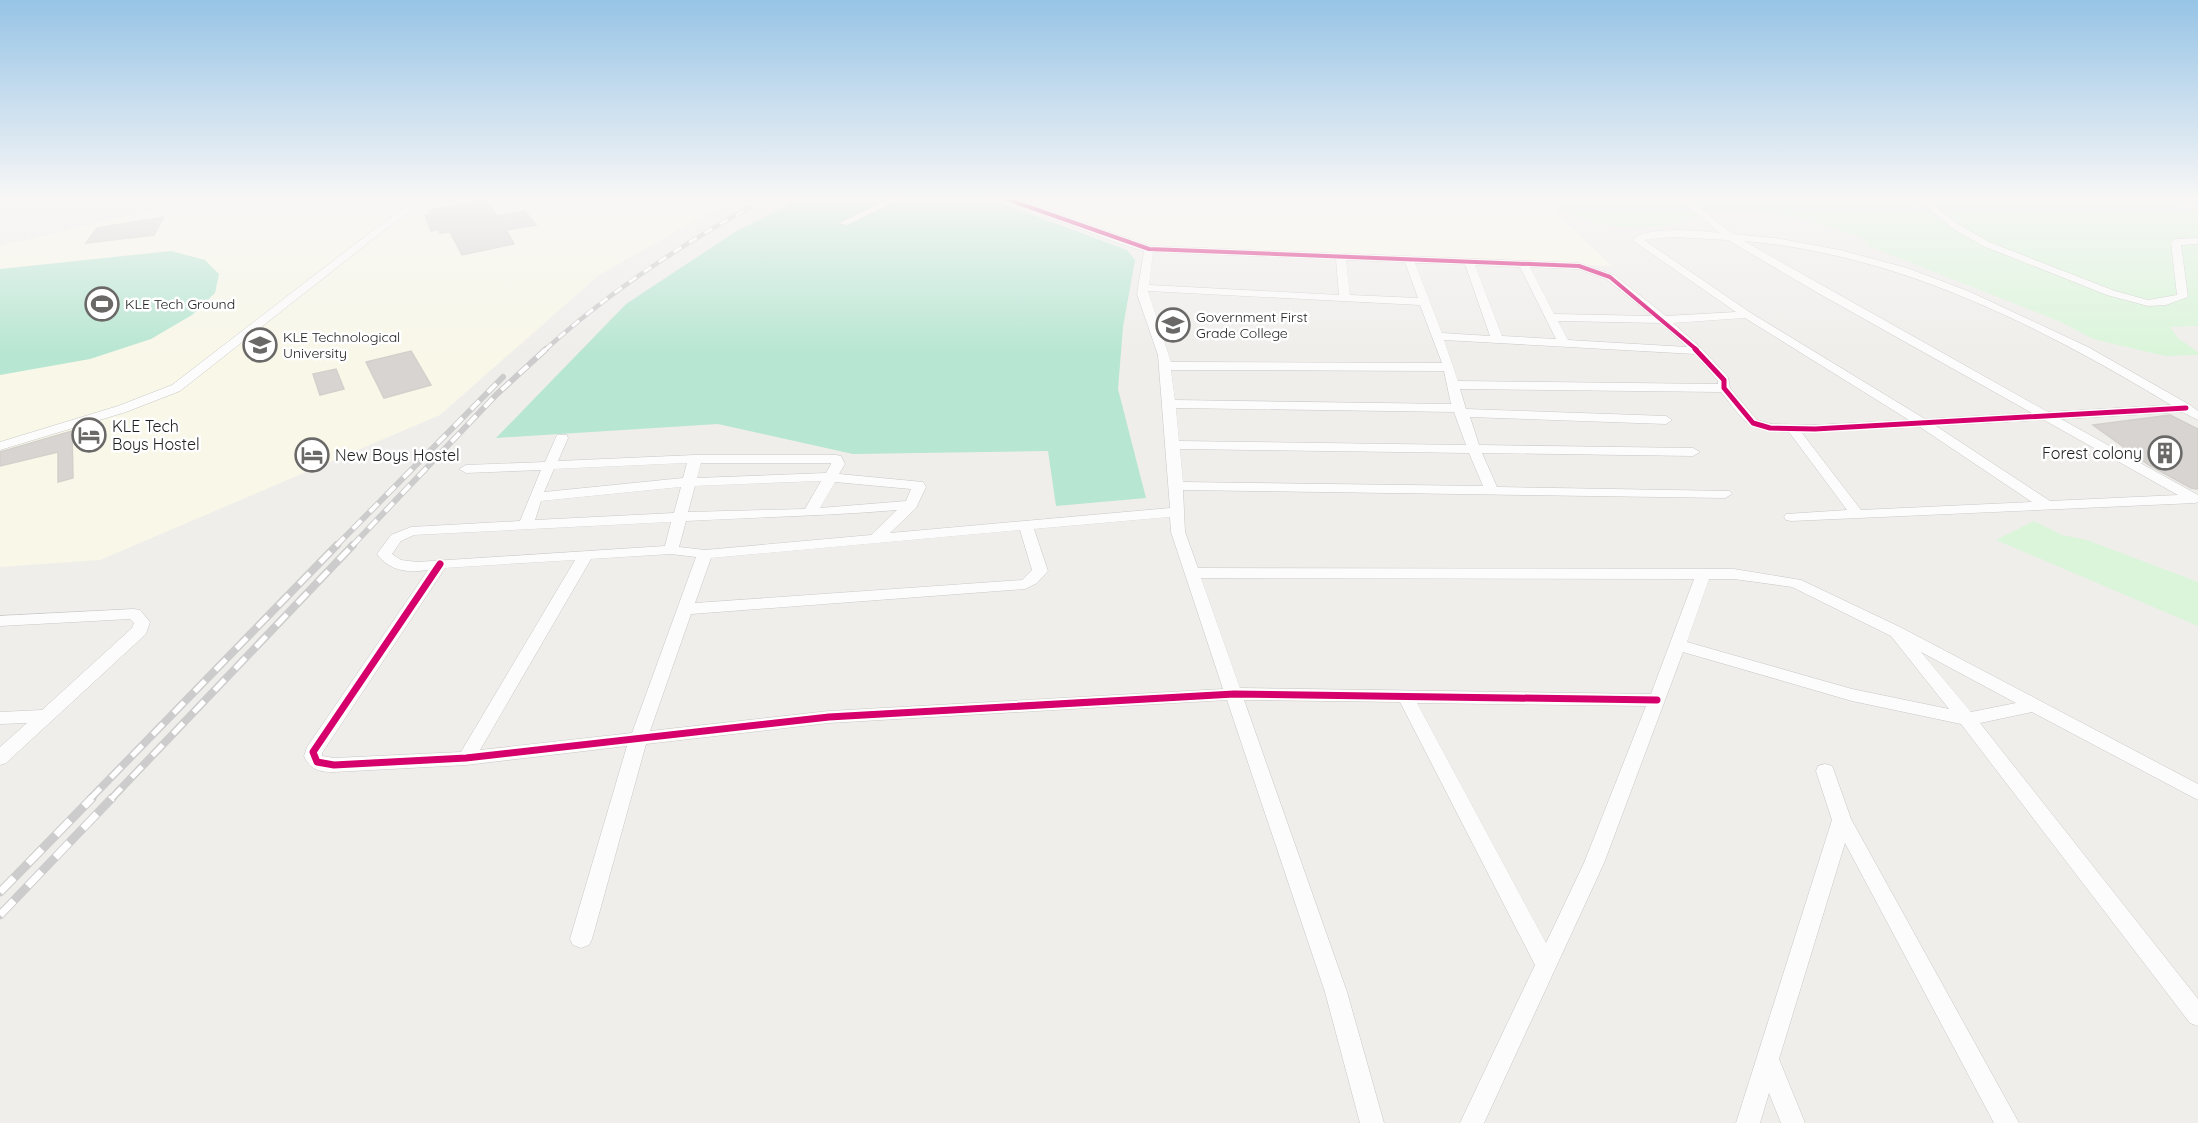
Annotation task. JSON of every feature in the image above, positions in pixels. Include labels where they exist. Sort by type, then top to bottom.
[{"type":"street","points":[[0,446],[122,409],[176,388],[354,249]]},
{"type":"street","points":[[1149,249],[1142,294],[1164,355],[1173,445],[1178,532],[1336,992],[1372,1123]]},
{"type":"street","points":[[1159,249],[1580,266],[1610,277],[1698,351],[1724,380],[1724,388],[1753,423],[1764,427],[1793,429],[2186,408]]},
{"type":"street","points":[[1651,249],[1747,315],[1921,422],[2049,507]]},
{"type":"street","points":[[1752,249],[2041,415],[2196,499]]},
{"type":"street","points":[[1817,249],[1834,252],[1954,288],[2042,326],[2198,416]]},
{"type":"street","points":[[2000,249],[2111,293],[2148,303],[2166,302],[2183,297],[2177,249]]},
{"type":"street","points":[[1341,257],[1345,298]]},
{"type":"street","points":[[1409,260],[1449,367],[1460,410],[1474,450],[1492,491]]},
{"type":"street","points":[[1469,262],[1498,340]]},
{"type":"street","points":[[1524,265],[1564,344]]},
{"type":"street","points":[[1143,288],[1425,302]]},
{"type":"street","points":[[1549,317],[1662,320],[1747,315]]},
{"type":"street","points":[[1437,336],[1698,351]]},
{"type":"street","points":[[1165,366],[1449,367]]},
{"type":"street","points":[[1453,385],[1724,388]]},
{"type":"street","points":[[1169,404],[1460,410],[1666,420]]},
{"type":"street","points":[[1793,429],[1857,514]]},
{"type":"street","points":[[526,525],[535,497],[562,438]]},
{"type":"street","points":[[1173,445],[1693,452]]},
{"type":"street","points":[[671,550],[695,459]]},
{"type":"street","points":[[466,469],[695,459],[836,459],[838,464],[810,513]]},
{"type":"street","points":[[535,497],[689,483],[830,477],[918,485],[911,505],[875,539]]},
{"type":"street","points":[[1176,486],[1725,494]]},
{"type":"street","points":[[1791,517],[2196,499]]},
{"type":"street","points":[[911,505],[810,513],[778,512],[411,531],[396,538],[384,554],[399,565],[411,568],[440,564],[671,550],[705,554],[1177,512]]},
{"type":"street","points":[[686,609],[1025,584],[1040,571],[1026,525]]},
{"type":"street","points":[[581,939],[638,740],[705,554]]},
{"type":"street","points":[[466,758],[586,555]]},
{"type":"street","points":[[440,564],[313,752],[312,758],[322,765],[466,758],[829,717],[1234,694],[1657,700]]},
{"type":"street","points":[[1192,573],[1734,574],[1796,583],[1894,631],[2198,793]]},
{"type":"street","points":[[1472,1123],[1594,863],[1703,574]]},
{"type":"street","points":[[0,621],[134,614],[142,622],[140,630],[0,758]]},
{"type":"street","points":[[1894,631],[1967,719],[2198,1016]]},
{"type":"street","points":[[1678,645],[1852,694],[1967,719],[2034,706]]},
{"type":"street","points":[[1405,696],[1546,965]]},
{"type":"street","points":[[0,718],[46,716]]},
{"type":"street","points":[[1826,771],[1842,820],[2007,1123]]},
{"type":"street","points":[[1748,1123],[1842,820]]},
{"type":"street","points":[[1768,1060],[1793,1123]]},
{"type":"shaded area","name":"KLE Technological University","points":[[0,249],[644,249],[599,275],[440,415],[100,560],[0,567]]},
{"type":"shaded area","points":[[1228,249],[1594,249],[1612,266]]},
{"type":"green space","points":[[709,249],[1127,250],[1135,260],[1123,327],[1118,389],[1146,498],[1056,506],[1048,451],[853,454],[718,424],[496,438],[626,304]]},
{"type":"green space","points":[[1877,249],[2198,249],[2198,326],[2170,327],[2178,338],[2198,352],[2198,355],[2165,356],[2093,339],[2061,322]]},
{"type":"green space","name":"KLE Tech Ground","points":[[171,251],[205,260],[219,274],[215,293],[192,315],[151,339],[90,359],[0,375],[0,269]]},
{"type":"green space","points":[[2034,521],[2062,535],[2087,540],[2198,582],[2198,626],[1996,540]]},
{"type":"building","points":[[459,249],[488,249],[462,255]]},
{"type":"building","points":[[411,351],[431,385],[384,398],[366,362]]},
{"type":"building","points":[[336,369],[344,389],[320,395],[313,374]]},
{"type":"building","name":"Forest colony","points":[[2170,415],[2198,429],[2198,489],[2191,488],[2149,465],[2093,425]]},
{"type":"building","points":[[72,431],[73,478],[58,482],[58,452],[0,466],[0,452]]},
{"type":"railway","points":[[545,350],[597,306],[678,249]]},
{"type":"railway","points":[[352,546],[496,395],[546,349]]},
{"type":"railway","points":[[336,546],[503,377]]},
{"type":"railway","points":[[90,799],[337,545]]},
{"type":"railway","points":[[111,799],[353,545]]},
{"type":"railway","points":[[0,892],[92,798]]},
{"type":"railway","points":[[0,915],[112,798]]},
{"type":"cycle path","points":[[1159,249],[1579,266],[1610,277],[1672,327],[1724,380],[1724,388],[1753,423],[1770,428],[1815,429],[2186,408]]},
{"type":"cycle path","points":[[440,564],[313,752],[314,760],[317,762],[334,765],[466,758],[829,717],[1234,694],[1657,700]]},
{"type":"place","name":"KLE Tech Ground","points":[[102,304]]},
{"type":"place","name":"Government First Grade College","points":[[1173,325]]},
{"type":"place","name":"KLE Technological University","points":[[260,345]]},
{"type":"place","name":"KLE Tech Boys Hostel","points":[[89,435]]},
{"type":"place","name":"Forest colony","points":[[2165,453]]},
{"type":"place","name":"New Boys Hostel","points":[[312,455]]}]
